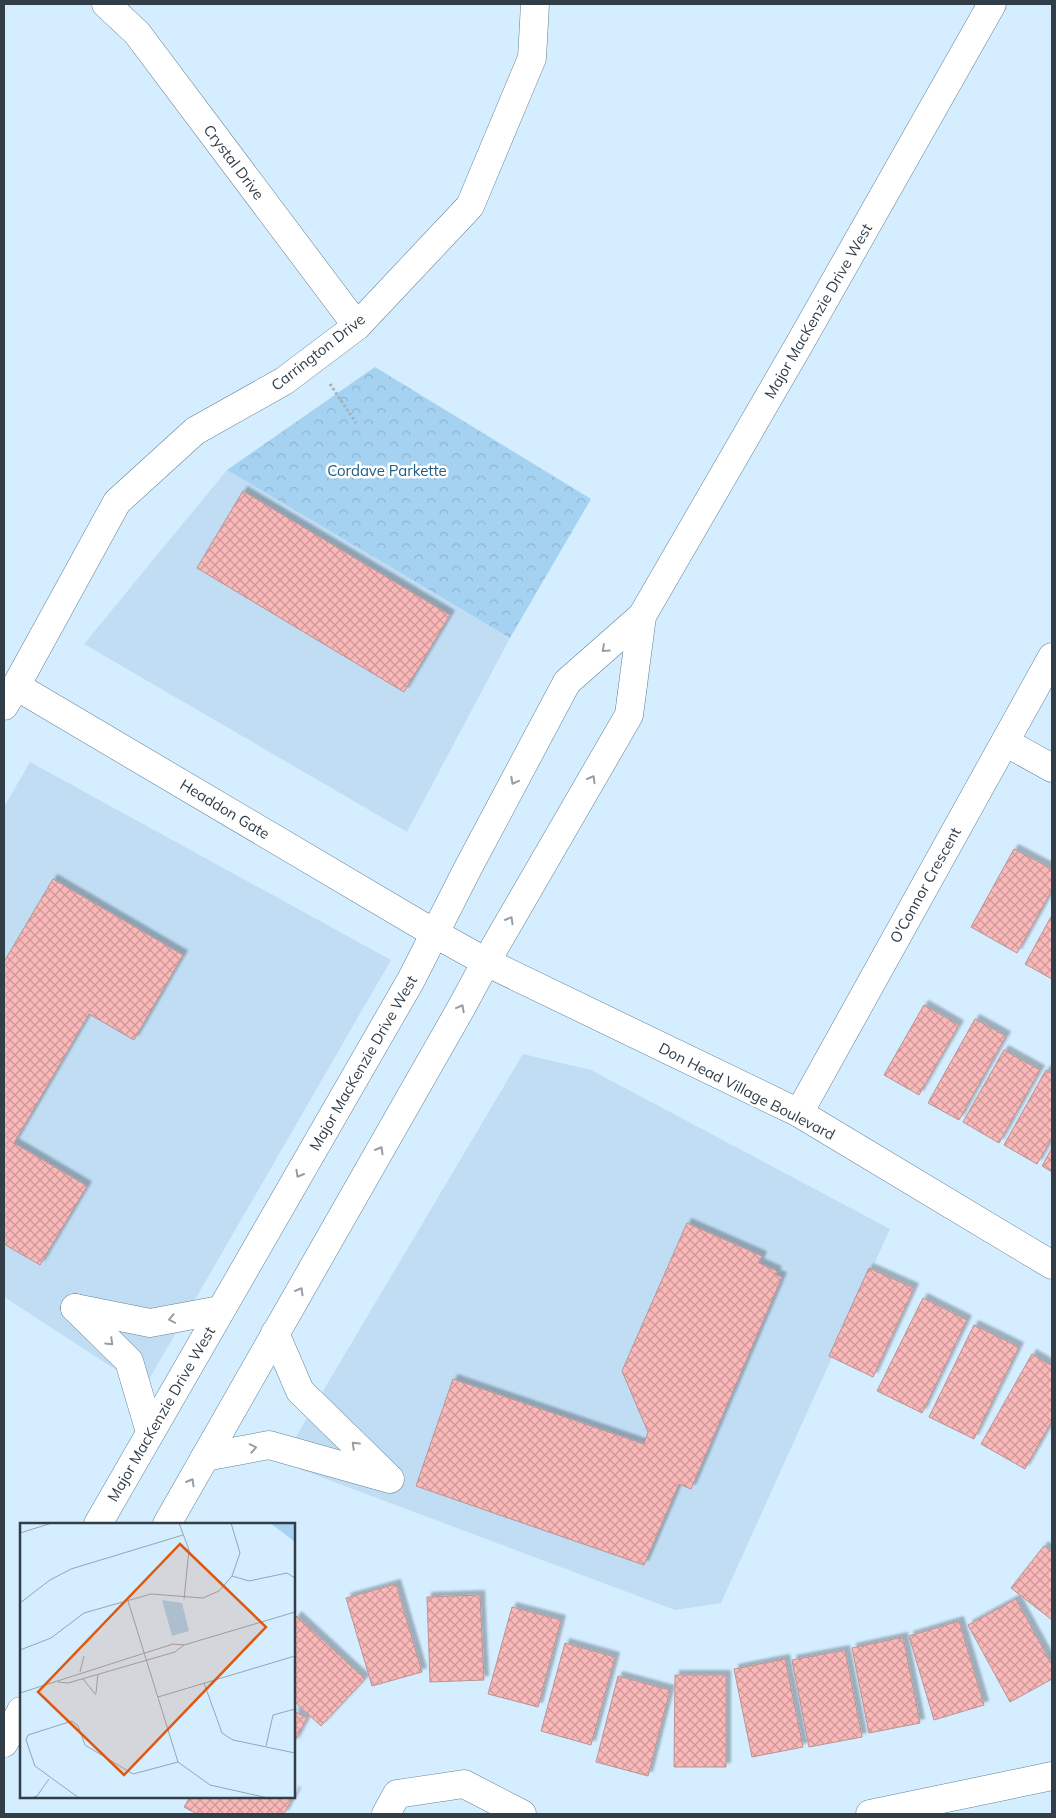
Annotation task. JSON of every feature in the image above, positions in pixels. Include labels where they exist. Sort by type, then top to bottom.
[{"type":"street","name":"Crystal Drive","points":[[106,4],[137,33],[357,326]]},
{"type":"street","name":"Carrington Drive","points":[[10,696],[117,502],[195,431],[284,381],[357,326],[470,206],[532,58],[534,4]]},
{"type":"street","name":"Major MacKenzie Drive West","points":[[99,1523],[411,980],[567,682],[642,616],[805,335],[992,4]]},
{"type":"street","name":"Major MacKenzie Drive West","points":[[168,1523],[486,962],[629,715],[642,616]]},
{"type":"street","name":"O'Connor Crescent","points":[[799,1113],[1052,657]]},
{"type":"street","name":"Headdon Gate","points":[[10,696],[486,962]]},
{"type":"street","points":[[1005,742],[1052,768]]},
{"type":"street","name":"Don Head Village Boulevard","points":[[486,962],[799,1113],[1052,1265]]},
{"type":"street","points":[[150,1432],[129,1361],[75,1308],[150,1323],[220,1310]]},
{"type":"street","points":[[205,1457],[269,1445],[390,1479],[300,1392],[275,1333]]},
{"type":"street","points":[[4,1743],[20,1713]]},
{"type":"street","points":[[870,1814],[1052,1776]]},
{"type":"street","points":[[386,1814],[397,1794],[464,1784],[522,1814]]},
{"type":"path","points":[[313,359],[356,422]]},
{"type":"shaded area","points":[[227,470],[510,638],[407,832],[84,644]]},
{"type":"shaded area","points":[[30,762],[391,960],[144,1388],[4,1297],[4,807]]},
{"type":"shaded area","points":[[523,1054],[591,1070],[890,1229],[721,1603],[675,1610],[281,1462]]},
{"type":"green space","name":"Cordave Parkette","points":[[375,367],[591,499],[510,638],[227,470]]},
{"type":"building","points":[[243,491],[450,615],[404,692],[197,568]]},
{"type":"building","points":[[1014,849],[1052,869],[1052,890],[1017,953],[971,927]]},
{"type":"building","points":[[53,879],[183,955],[134,1040],[89,1014],[14,1143],[87,1186],[40,1265],[4,1244],[4,962]]},
{"type":"building","points":[[1052,915],[1052,979],[1025,964]]},
{"type":"building","points":[[924,1005],[959,1025],[919,1095],[884,1075]]},
{"type":"building","points":[[975,1019],[1006,1036],[959,1120],[928,1103]]},
{"type":"building","points":[[1004,1050],[1040,1070],[999,1143],[963,1122]]},
{"type":"building","points":[[1046,1070],[1052,1074],[1052,1138],[1037,1164],[1004,1145]]},
{"type":"building","points":[[1052,1148],[1052,1172],[1042,1166]]},
{"type":"building","points":[[687,1223],[762,1256],[759,1263],[777,1271],[775,1274],[782,1277],[691,1489],[679,1484],[644,1565],[416,1486],[453,1379],[644,1444],[648,1432],[622,1371]]},
{"type":"building","points":[[869,1268],[914,1288],[873,1377],[829,1356]]},
{"type":"building","points":[[923,1298],[967,1320],[922,1413],[877,1391]]},
{"type":"building","points":[[974,1325],[1019,1347],[974,1439],[929,1417]]},
{"type":"building","points":[[1032,1354],[1052,1366],[1052,1421],[1025,1469],[981,1444]]},
{"type":"building","points":[[1044,1546],[1052,1552],[1052,1620],[1011,1588]]},
{"type":"building","points":[[396,1584],[422,1672],[372,1686],[346,1598]]},
{"type":"building","points":[[480,1595],[484,1680],[430,1682],[427,1597]]},
{"type":"building","points":[[1016,1599],[1052,1665],[1052,1679],[1010,1702],[968,1625]]},
{"type":"building","points":[[512,1607],[561,1620],[538,1707],[488,1694]]},
{"type":"building","points":[[297,1616],[365,1679],[321,1726],[295,1702],[295,1619]]},
{"type":"building","points":[[959,1621],[984,1705],[934,1720],[909,1636]]},
{"type":"building","points":[[903,1637],[920,1723],[869,1733],[852,1648]]},
{"type":"building","points":[[565,1643],[615,1657],[591,1745],[541,1731]]},
{"type":"building","points":[[845,1650],[862,1737],[809,1747],[792,1660]]},
{"type":"building","points":[[785,1659],[803,1747],[752,1757],[734,1669]]},
{"type":"building","points":[[675,1675],[726,1675],[726,1767],[674,1767]]},
{"type":"building","points":[[618,1676],[670,1690],[648,1776],[596,1762]]},
{"type":"building","points":[[295,1712],[307,1718],[295,1741]]},
{"type":"building","points":[[189,1798],[292,1798],[284,1814],[197,1814],[184,1807]]}]
